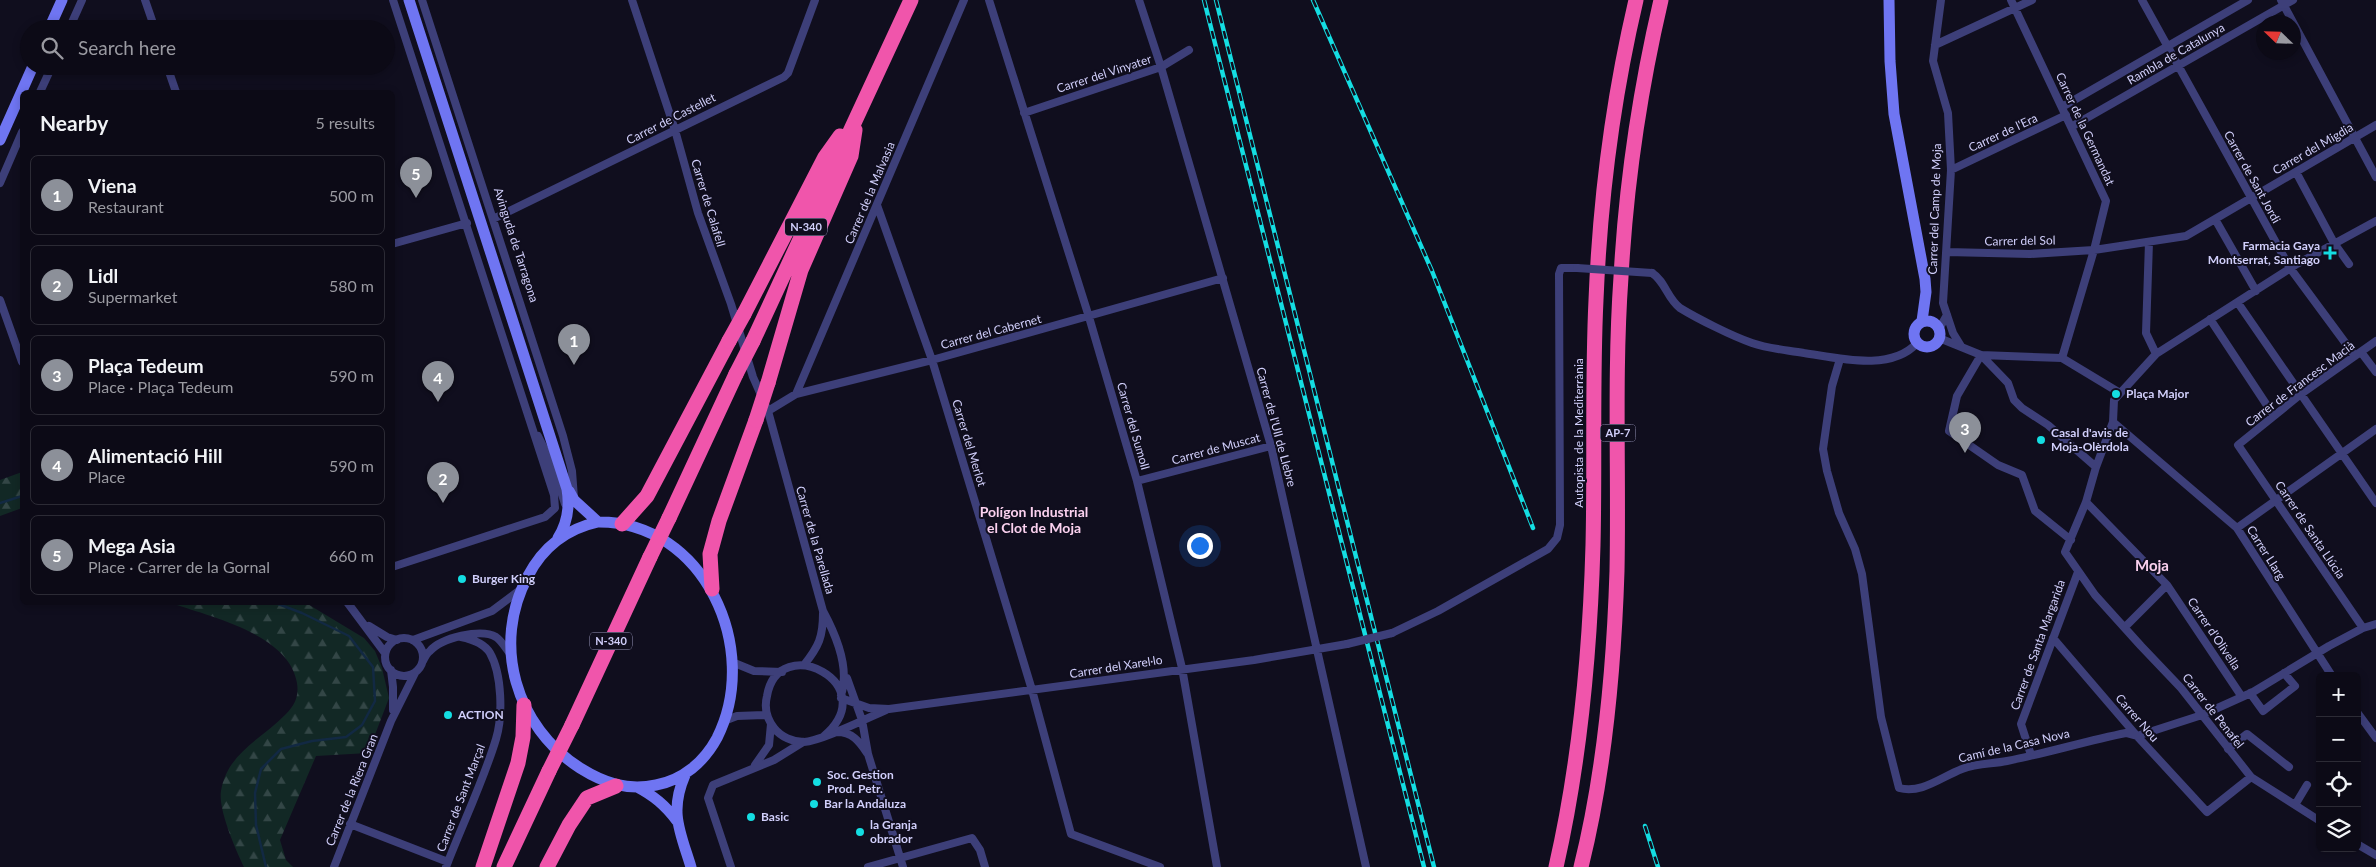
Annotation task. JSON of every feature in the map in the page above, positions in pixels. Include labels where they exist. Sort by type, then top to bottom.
[{"type":"highway","name":"N-340","points":[[504,867],[911,0]]},
{"type":"highway","name":"Autopista de la Mediterrània","points":[[1556,867],[1574,766],[1589,634],[1596,301],[1601,211],[1620,74],[1636,0]]},
{"type":"highway","name":"AP-7","points":[[1581,867],[1599,765],[1614,637],[1617,573],[1620,298],[1627,205],[1648,53],[1661,0]]},
{"type":"highway","points":[[622,524],[647,496],[825,157],[858,112]]},
{"type":"highway","points":[[712,589],[710,554],[719,521],[762,416],[768,383],[801,270],[851,156],[858,112]]},
{"type":"highway","points":[[483,867],[518,763],[523,736],[524,704]]},
{"type":"highway","points":[[547,867],[568,825],[587,798],[616,786]]},
{"type":"street","points":[[53,20],[62,0]]},
{"type":"street","points":[[73,20],[82,0]]},
{"type":"street","points":[[145,0],[152,20]]},
{"type":"street","points":[[393,0],[554,494],[555,508],[545,517],[395,566]]},
{"type":"street","points":[[409,0],[567,489],[569,501],[564,529],[537,561],[520,590],[512,620],[512,657],[524,704],[544,738],[559,752],[588,773],[616,786],[637,787],[663,784],[685,775],[708,752],[724,721],[731,683],[730,639],[724,617],[712,589],[690,562],[676,550],[661,540],[622,524],[598,522],[578,528],[557,539]]},
{"type":"street","name":"Avinguda de Tarragona","points":[[422,0],[563,436],[572,471],[574,500]]},
{"type":"street","name":"Carrer de Calafell","points":[[632,0],[675,130],[698,213],[753,377],[762,416]]},
{"type":"street","name":"Carrer de Castellet","points":[[493,219],[788,73],[815,0]]},
{"type":"street","name":"Carrer de la Malvasia","points":[[796,394],[964,0]]},
{"type":"street","name":"Carrer del Sumoll","points":[[989,0],[1089,317],[1137,481],[1182,668],[1218,867]]},
{"type":"street","name":"Carrer de l'Ull de Llebre","points":[[1139,0],[1161,67],[1271,446],[1366,867]]},
{"type":"street","points":[[1889,0],[1890,61],[1894,114],[1925,279],[1926,292],[1922,321],[1914,330],[1917,343]]},
{"type":"street","name":"Carrer del Camp de Moja","points":[[1941,0],[1933,61],[1948,113],[1950,170],[1943,304],[1953,334],[1960,346]]},
{"type":"street","name":"Carrer de la Germandat","points":[[2011,0],[2106,201],[2094,250],[2062,358]]},
{"type":"street","points":[[1935,45],[2032,0]]},
{"type":"street","name":"Carrer de Sant Jordi","points":[[2142,0],[2290,268],[2358,354],[2376,372]]},
{"type":"street","name":"Rambla de Catalunya","points":[[2062,107],[2248,0]]},
{"type":"street","name":"Rambla de Catalunya","points":[[2071,127],[2178,66],[2282,2],[2292,0]]},
{"type":"street","points":[[2282,2],[2376,177]]},
{"type":"street","name":"Carrer del Vinyater","points":[[1024,112],[1161,67],[1189,50]]},
{"type":"street","points":[[22,90],[29,75]]},
{"type":"street","points":[[41,90],[48,75]]},
{"type":"street","points":[[170,75],[175,90]]},
{"type":"street","points":[[0,140],[20,95]]},
{"type":"street","name":"Carrer de l'Era","points":[[1950,170],[2066,115]]},
{"type":"street","name":"Carrer del Migdia","points":[[2094,250],[2186,236],[2376,125]]},
{"type":"street","points":[[0,182],[20,137]]},
{"type":"street","points":[[2296,172],[2334,243],[2349,264]]},
{"type":"street","name":"Carrer del Merlot","points":[[877,205],[932,360],[1032,690],[1071,834],[1160,867]]},
{"type":"street","points":[[2215,219],[2256,291]]},
{"type":"street","points":[[1981,355],[1957,396],[1949,430],[1998,465],[2022,475],[2035,511],[2071,540],[2086,502],[2096,467],[2114,422],[2114,400],[2156,354],[2290,268],[2376,221]]},
{"type":"street","points":[[395,243],[467,223]]},
{"type":"street","points":[[2149,242],[2146,333],[2156,354]]},
{"type":"street","name":"Carrer del Sol","points":[[1947,252],[2030,254],[2094,250]]},
{"type":"street","name":"Carrer del Xarel·lo","points":[[889,709],[1318,650],[1347,644],[1392,633],[1438,611],[1548,549],[1557,538],[1560,525],[1558,280],[1561,268],[1652,273],[1661,280],[1667,294],[1680,308],[1749,342],[1840,359]]},
{"type":"street","name":"Carrer del Cabernet","points":[[762,416],[796,394],[932,360],[1223,278]]},
{"type":"street","points":[[0,300],[20,356]]},
{"type":"street","points":[[2238,303],[2376,503]]},
{"type":"street","points":[[1917,343],[1927,347],[1935,344],[1947,315]]},
{"type":"street","points":[[2210,319],[2274,416]]},
{"type":"street","points":[[1922,321],[1934,323],[1939,333],[1960,346],[1981,355],[2062,358],[2120,393]]},
{"type":"street","name":"Carrer de Francesc Macià","points":[[2238,445],[2301,394],[2376,341]]},
{"type":"street","points":[[1840,359],[1851,361],[1893,357],[1909,351],[1917,343]]},
{"type":"street","points":[[1981,355],[2008,383],[2014,400],[2022,408],[2048,424],[2096,467]]},
{"type":"street","name":"Camí de la Casa Nova","points":[[1840,359],[1832,386],[1823,449],[1839,513],[1855,549],[1862,574],[1881,716],[1899,788],[1909,791],[1918,790],[1963,768],[2031,755],[2126,733],[2137,736],[2202,715],[2250,693],[2363,628],[2376,624]]},
{"type":"street","name":"Carrer de la Parellada","points":[[762,416],[823,611],[830,624],[857,704],[868,754],[903,867]]},
{"type":"street","name":"Carrer Llarg","points":[[2114,422],[2237,528],[2329,672]]},
{"type":"street","points":[[532,426],[545,447],[553,466],[568,514]]},
{"type":"street","points":[[2237,528],[2275,499],[2376,429]]},
{"type":"street","name":"Carrer de Santa Llúcia","points":[[2238,445],[2363,628]]},
{"type":"street","name":"Carrer de Muscat","points":[[1137,481],[1271,446]]},
{"type":"street","points":[[567,489],[574,500],[598,522]]},
{"type":"street","name":"Carrer d'Olivella","points":[[2086,502],[2167,585],[2242,697]]},
{"type":"street","name":"Carrer de Penafel","points":[[2071,540],[2065,552],[2078,572],[2140,646],[2181,688],[2251,777],[2316,819]]},
{"type":"street","name":"Carrer de Santa Margarida","points":[[2031,755],[2021,724],[2078,572]]},
{"type":"street","points":[[2125,627],[2167,585]]},
{"type":"street","points":[[413,640],[492,611],[520,590]]},
{"type":"street","points":[[349,605],[385,653],[388,668],[400,676],[414,673],[430,650],[437,645],[472,633],[488,634],[496,638],[512,657]]},
{"type":"street","points":[[804,665],[816,649],[823,634],[823,611]]},
{"type":"street","points":[[361,621],[387,637],[397,640]]},
{"type":"street","name":"Carrer de Sant Marçal","points":[[447,864],[496,738],[501,712],[499,687],[489,652],[471,639],[461,637]]},
{"type":"street","points":[[385,653],[388,646],[397,640],[408,638],[420,646],[423,661]]},
{"type":"street","name":"Carrer Nou","points":[[2053,638],[2137,736],[2207,812],[2251,777]]},
{"type":"street","points":[[732,662],[754,671],[782,672]]},
{"type":"street","points":[[804,742],[785,737],[771,723],[767,715],[765,703],[773,680],[793,666],[817,667],[828,673],[836,683],[841,696],[839,719],[824,736]]},
{"type":"street","name":"Carrer de la Riera Gran","points":[[390,670],[394,704],[391,721]]},
{"type":"street","name":"Carrer de la Riera Gran","points":[[334,867],[391,721],[414,673]]},
{"type":"street","name":"Carrer de la Parellada","points":[[841,696],[845,683],[845,673]]},
{"type":"street","points":[[2250,693],[2263,711],[2295,686],[2284,673]]},
{"type":"street","points":[[841,696],[857,704],[889,709]]},
{"type":"street","points":[[731,867],[708,798],[713,785],[791,751],[804,742],[824,736],[889,709]]},
{"type":"street","points":[[724,721],[737,716],[767,715]]},
{"type":"street","points":[[2361,717],[2376,738]]},
{"type":"street","points":[[752,769],[762,758],[769,745],[771,723]]},
{"type":"street","name":"Carrer de la Parellada","points":[[834,732],[849,734],[856,738],[868,754]]},
{"type":"street","points":[[2228,749],[2247,734],[2289,767]]},
{"type":"street","points":[[685,775],[675,804],[676,821],[691,867]]},
{"type":"street","points":[[2295,806],[2307,785]]},
{"type":"street","points":[[637,787],[666,806],[676,821]]},
{"type":"street","points":[[350,824],[447,864]]},
{"type":"street","points":[[868,867],[972,838],[980,850],[985,867]]},
{"type":"street","points":[[2361,846],[2376,855]]},
{"type":"green space","points":[[20,473],[20,509],[0,516],[0,480]]},
{"type":"green space","points":[[177,605],[309,605],[364,638],[375,651],[382,668],[389,698],[368,753],[316,756],[280,840],[286,860],[293,867],[244,867],[228,830],[222,808],[221,791],[230,766],[247,748],[289,711],[297,696],[297,683],[291,666],[280,652],[246,630]]},
{"type":"waterway","points":[[0,503],[20,497]]},
{"type":"waterway","points":[[266,867],[256,825],[255,793],[261,769],[281,749],[312,741],[346,737],[362,725],[375,701],[373,667],[349,636],[281,605]]},
{"type":"railway","points":[[1204,0],[1424,867]]},
{"type":"railway","points":[[1216,0],[1434,867]]},
{"type":"railway","points":[[1313,0],[1432,271],[1533,528]]},
{"type":"railway","points":[[1645,826],[1658,867]]},
{"type":"place","name":"Mega Asia","points":[[416,198]]},
{"type":"place","name":"Farmàcia Gaya Montserrat, Santiago","points":[[2330,253]]},
{"type":"place","name":"Viena","points":[[574,365]]},
{"type":"place","name":"Plaça Major","points":[[2116,394]]},
{"type":"place","name":"Alimentació Hill","points":[[438,402]]},
{"type":"place","name":"Casal d'avis de Moja-Olèrdola","points":[[2041,440]]},
{"type":"place","name":"Plaça Tedeum","points":[[1965,453]]},
{"type":"place","name":"Lidl","points":[[443,503]]},
{"type":"place","name":"Burger King","points":[[462,579]]},
{"type":"place","name":"ACTION","points":[[448,715]]},
{"type":"place","name":"Soc. Gestion Prod. Petr.","points":[[817,782]]},
{"type":"place","name":"Bar la Andaluza","points":[[814,804]]},
{"type":"place","name":"Basic","points":[[751,817]]},
{"type":"place","name":"la Granja obrador","points":[[860,832]]},
{"type":"district","name":"Polígon Industrial el Clot de Moja","points":[[1034,520]]},
{"type":"district","name":"Moja","points":[[2152,566]]}]
